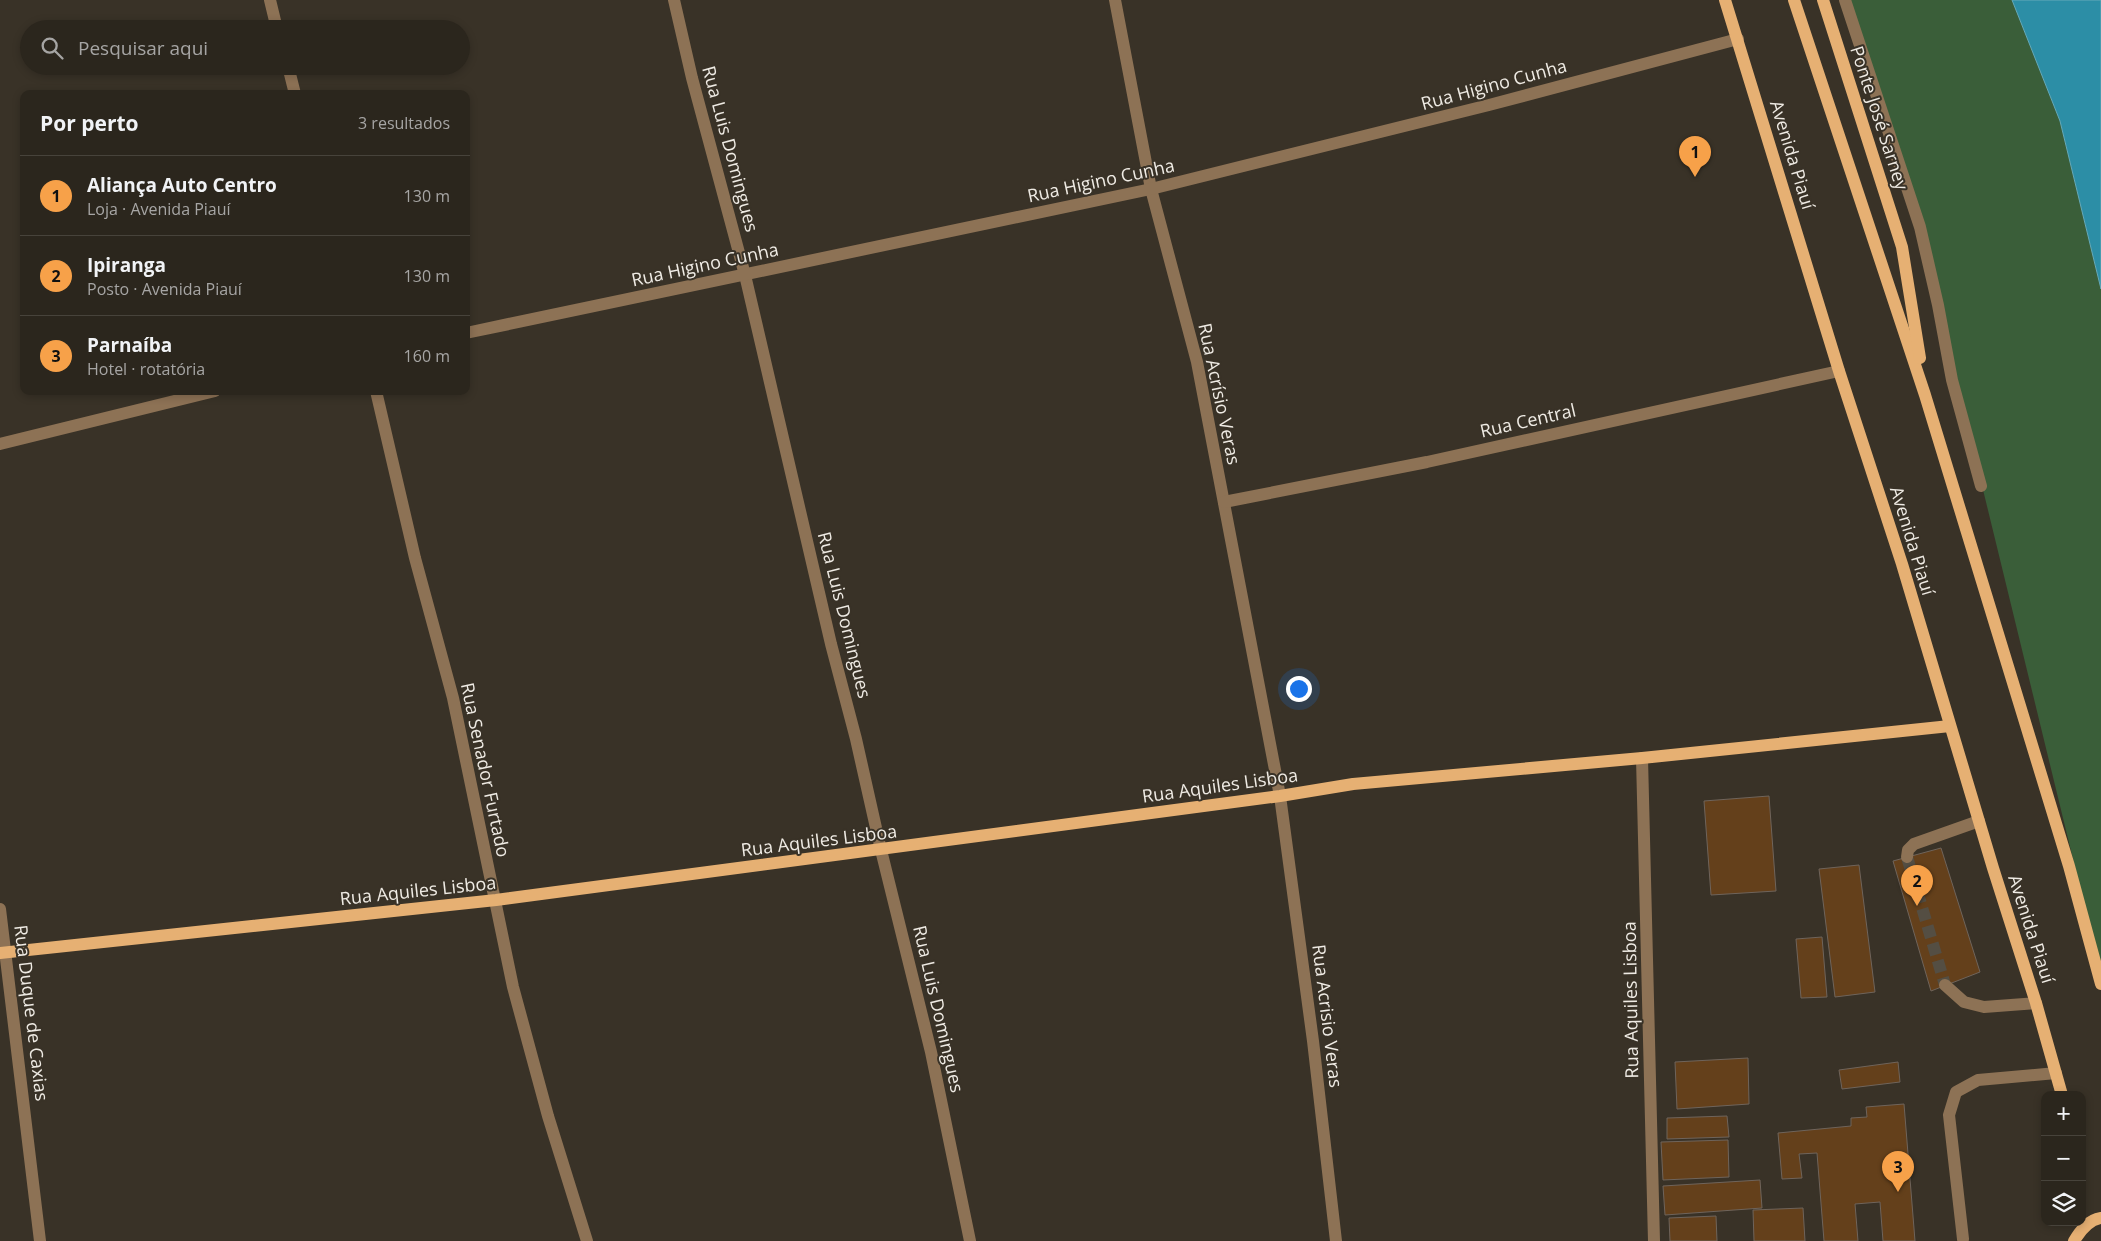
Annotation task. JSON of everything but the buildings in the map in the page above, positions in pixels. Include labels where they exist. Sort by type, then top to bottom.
[{"type":"main road","name":"Avenida Piauí","points":[[1725,0],[1839,371],[1902,564],[2036,1003],[2061,1091]]},
{"type":"main road","points":[[1794,0],[1925,395],[2063,848],[2101,984]]},
{"type":"main road","name":"Ponte José Sarney","points":[[1823,0],[1902,247],[1925,395]]},
{"type":"main road","name":"Rua Aquiles Lisboa","points":[[3,953],[496,900],[1280,796],[1353,784],[1642,758],[1950,726]]},
{"type":"main road","points":[[2086,1223],[2101,1218]]},
{"type":"main road","points":[[2074,1241],[2081,1226]]},
{"type":"street","points":[[270,0],[275,20]]},
{"type":"street","name":"Rua Luis Domingues","points":[[674,0],[692,78],[745,275],[881,850],[931,1052],[970,1241]]},
{"type":"street","name":"Rua Acrísio Veras","points":[[1115,0],[1151,189],[1197,362],[1280,796]]},
{"type":"street","points":[[1845,0],[1920,227],[1938,305],[1952,380],[1980,486]]},
{"type":"street","name":"Rua Higino Cunha","points":[[470,332],[1151,189],[1489,105],[1738,39]]},
{"type":"street","points":[[290,75],[294,90]]},
{"type":"street","name":"Rua Central","points":[[1224,502],[1427,462],[1839,371]]},
{"type":"street","points":[[0,444],[199,395]]},
{"type":"street","name":"Rua Senador Furtado","points":[[377,395],[415,558],[453,698],[513,987],[548,1116],[587,1241]]},
{"type":"street","name":"Rua Aquiles Lisboa","points":[[1642,758],[1654,1241]]},
{"type":"street","name":"Rua Acrisio Veras","points":[[1280,796],[1313,1041],[1336,1241]]},
{"type":"street","points":[[1907,858],[1908,850],[1914,844],[1979,821]]},
{"type":"street","name":"Rua Duque de Caxias","points":[[0,909],[3,953],[40,1241]]},
{"type":"street","points":[[1945,985],[1964,1002],[1984,1007],[2036,1003]]},
{"type":"street","points":[[1963,1239],[1949,1115],[1956,1092],[1978,1080],[2056,1073]]},
{"type":"green space","points":[[1845,0],[2012,0],[2060,121],[2101,289],[2101,974],[1938,305]]},
{"type":"water","points":[[2012,0],[2101,0],[2101,289],[2060,121]]},
{"type":"tunnel","points":[[1907,857],[1945,985]]},
{"type":"place","name":"Aliança Auto Centro","points":[[1695,177]]},
{"type":"place","name":"Ipiranga","points":[[1917,906]]},
{"type":"place","name":"Parnaíba","points":[[1898,1192]]}]
